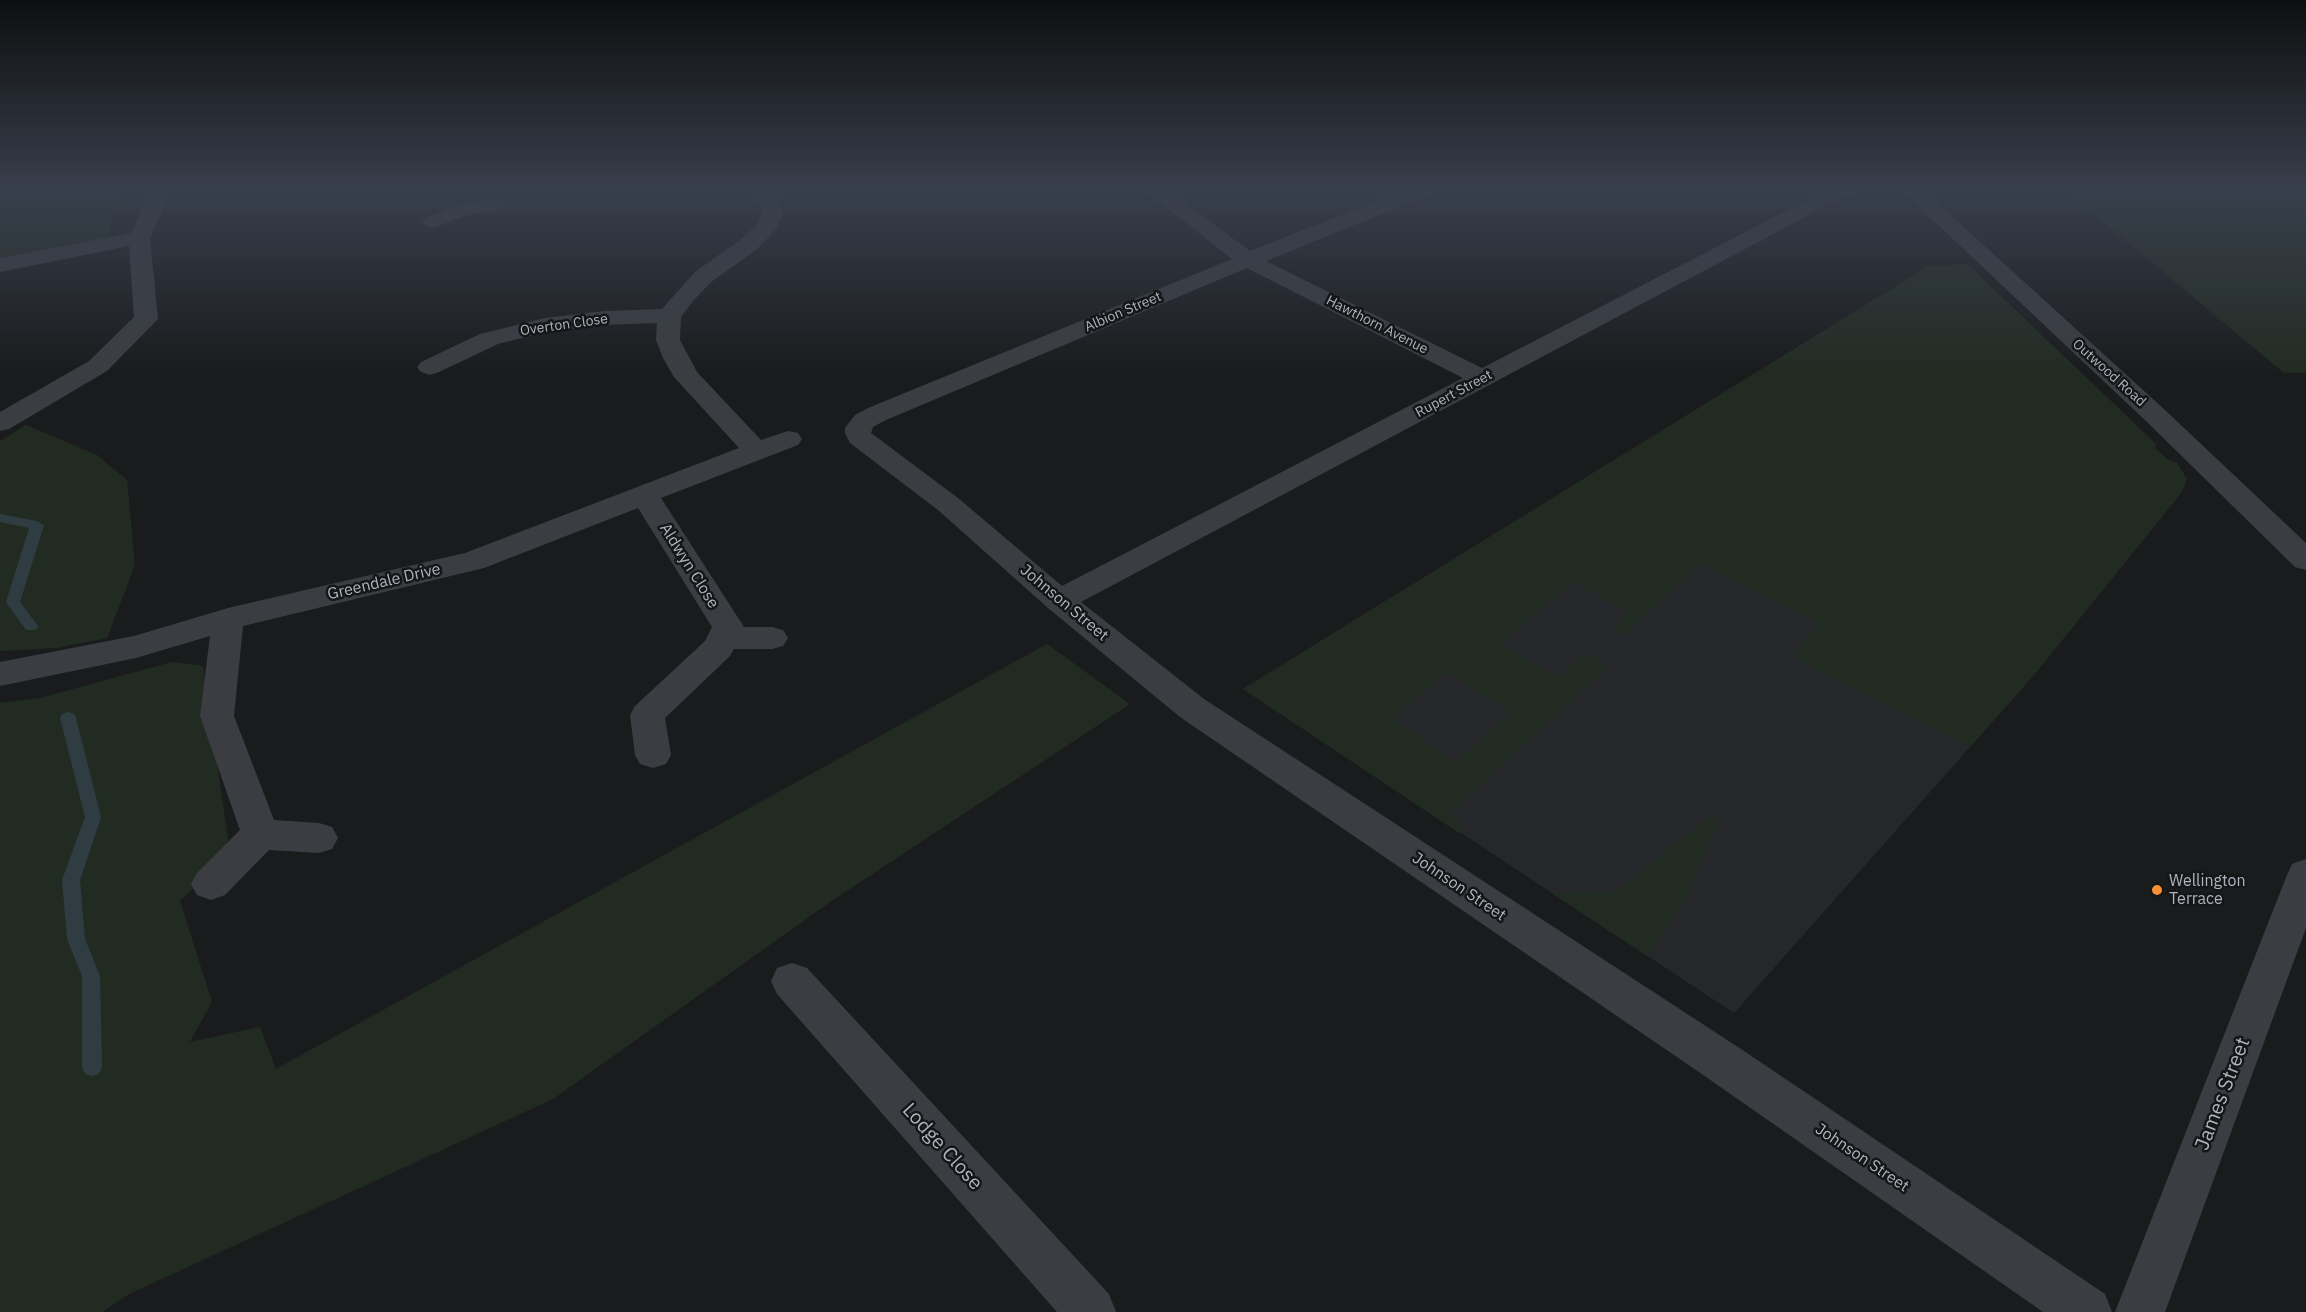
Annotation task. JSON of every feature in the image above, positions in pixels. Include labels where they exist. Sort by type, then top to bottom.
[{"type":"street","points":[[0,265],[76,250]]},
{"type":"street","points":[[0,423],[98,366],[146,319],[140,250]]},
{"type":"street","points":[[741,250],[703,277],[669,316],[668,340],[675,358],[687,377],[756,450]]},
{"type":"street","name":"Hawthorn Avenue","points":[[1235,250],[1248,260],[1484,379]]},
{"type":"street","name":"Albion Street","points":[[858,428],[864,420],[877,414],[1273,250]]},
{"type":"street","name":"Rupert Street","points":[[1059,601],[1728,250]]},
{"type":"street","name":"Outwood Road","points":[[1976,250],[2156,416],[2306,560]]},
{"type":"street","name":"Overton Close","points":[[430,367],[452,347],[545,325],[604,318],[669,316]]},
{"type":"street","name":"Johnson Street","points":[[858,428],[860,437],[948,504],[1059,601],[1192,708],[1725,1064],[2087,1312]]},
{"type":"street","name":"Greendale Drive","points":[[0,674],[136,646],[228,619],[473,561],[788,439]]},
{"type":"street","name":"Aldwyn Close","points":[[644,495],[728,627],[723,638]]},
{"type":"street","points":[[228,619],[217,716],[260,834]]},
{"type":"street","points":[[653,754],[647,716],[718,648],[723,638],[772,638]]},
{"type":"street","points":[[211,884],[260,834],[319,838]]},
{"type":"street","name":"James Street","points":[[2140,1312],[2306,875]]},
{"type":"street","name":"Lodge Close","points":[[792,981],[1080,1308]]},
{"type":"shaded area","points":[[0,250],[42,250],[0,258]]},
{"type":"shaded area","points":[[2137,250],[2306,250],[2306,373],[2284,373]]},
{"type":"shaded area","points":[[1967,264],[2156,444],[2155,448],[2168,460],[2177,463],[2187,479],[2182,492],[2033,676],[1734,1013],[1243,689],[1927,267]]},
{"type":"shaded area","points":[[1967,264],[2156,444],[2155,448],[2168,460],[2177,463],[2187,479],[2182,492],[2033,676],[1969,748],[1791,656],[1820,623],[1701,564],[1623,636],[1612,629],[1629,612],[1573,582],[1500,644],[1558,677],[1585,652],[1609,666],[1450,814],[1462,823],[1459,833],[1243,689],[1927,267]],"holes":[[[1447,673],[1511,712],[1456,762],[1392,719]]]},
{"type":"shaded area","points":[[26,425],[97,455],[127,480],[135,565],[107,638],[56,648],[0,651],[0,441]]},
{"type":"shaded area","points":[[1047,644],[1130,704],[830,902],[553,1099],[129,1294],[102,1312],[0,1312],[0,703],[40,698],[172,662],[203,666],[230,853],[180,901],[212,1002],[190,1042],[260,1027],[276,1069]]},
{"type":"shaded area","points":[[1710,817],[1719,821],[1686,899],[1647,956],[1550,892],[1614,892]]},
{"type":"waterway","points":[[0,518],[37,525],[13,602],[31,626]]},
{"type":"waterway","points":[[68,718],[93,817],[71,880],[76,939],[91,976],[92,1067]]},
{"type":"place","name":"Wellington Terrace","points":[[2157,890]]}]
